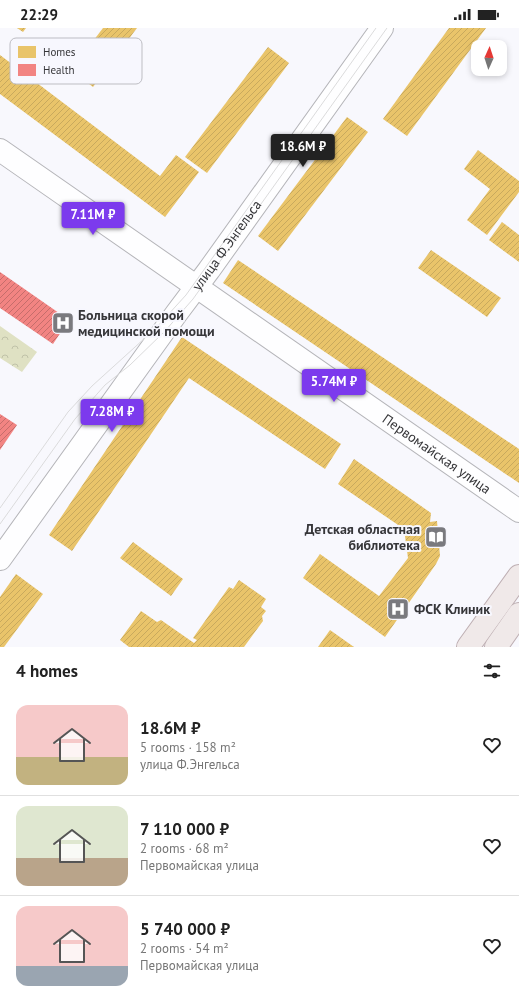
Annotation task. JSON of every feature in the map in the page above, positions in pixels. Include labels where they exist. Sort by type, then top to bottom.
[{"type":"main road","points":[[468,647],[519,576]]},
{"type":"main road","points":[[496,647],[519,614]]},
{"type":"street","name":"улица Ф.Энгельса","points":[[0,560],[382,28]]},
{"type":"street","name":"Первомайская улица","points":[[0,150],[519,511]]},
{"type":"green space","points":[[0,326],[37,352],[22,372],[0,358]]},
{"type":"building: Homes","points":[[17,28],[26,28],[23,32]]},
{"type":"building: Homes","points":[[103,28],[137,28],[130,38],[95,38]]},
{"type":"building: Homes","points":[[449,28],[486,28],[477,40],[471,40],[471,49],[407,136],[383,119]]},
{"type":"building: Homes","points":[[268,47],[289,63],[207,173],[185,157]]},
{"type":"building: Homes","points":[[0,55],[10,63],[10,84],[38,84],[160,176],[176,155],[199,172],[165,217],[0,94]]},
{"type":"building: Homes","points":[[347,117],[368,132],[278,251],[258,236]]},
{"type":"building: Homes","points":[[478,150],[519,181],[519,192],[487,235],[467,220],[490,189],[464,169]]},
{"type":"building: Homes","points":[[502,222],[519,235],[519,262],[489,240]]},
{"type":"building: Homes","points":[[431,250],[501,298],[487,317],[418,268]]},
{"type":"building: Homes","points":[[238,260],[519,449],[519,483],[223,283]]},
{"type":"building: Homes","points":[[182,337],[341,444],[325,469],[189,378],[72,551],[49,535]]},
{"type":"building: Homes","points":[[354,459],[431,513],[430,522],[437,521],[440,556],[385,637],[303,578],[320,554],[379,596],[408,558],[404,529],[338,484]]},
{"type":"building: Homes","points":[[133,542],[183,579],[171,596],[120,558]]},
{"type":"building: Homes","points":[[16,574],[43,594],[4,647],[0,647],[0,597]]},
{"type":"building: Homes","points":[[239,580],[266,599],[261,607],[266,611],[262,616],[263,621],[244,647],[129,647],[120,640],[141,611],[157,622],[161,620],[194,643],[197,640],[193,638],[229,587],[233,589]]},
{"type":"building: Homes","points":[[330,630],[354,647],[318,647]]},
{"type":"building: Health","points":[[0,272],[69,320],[53,344],[0,308]]},
{"type":"building: Health","points":[[0,414],[17,425],[0,450]]},
{"type":"tram line","points":[[0,508],[68,412],[92,386],[156,328],[186,295],[376,28]]},
{"type":"tram line","points":[[0,524],[75,419],[105,385],[130,365],[165,331],[193,299],[387,28]]},
{"type":"place","name":"Больница скорой медицинской помощи","points":[[63,323]]},
{"type":"place","name":"Детская областная библиотека","points":[[436,537]]},
{"type":"place","name":"ФСК Клиник","points":[[398,609]]}]
